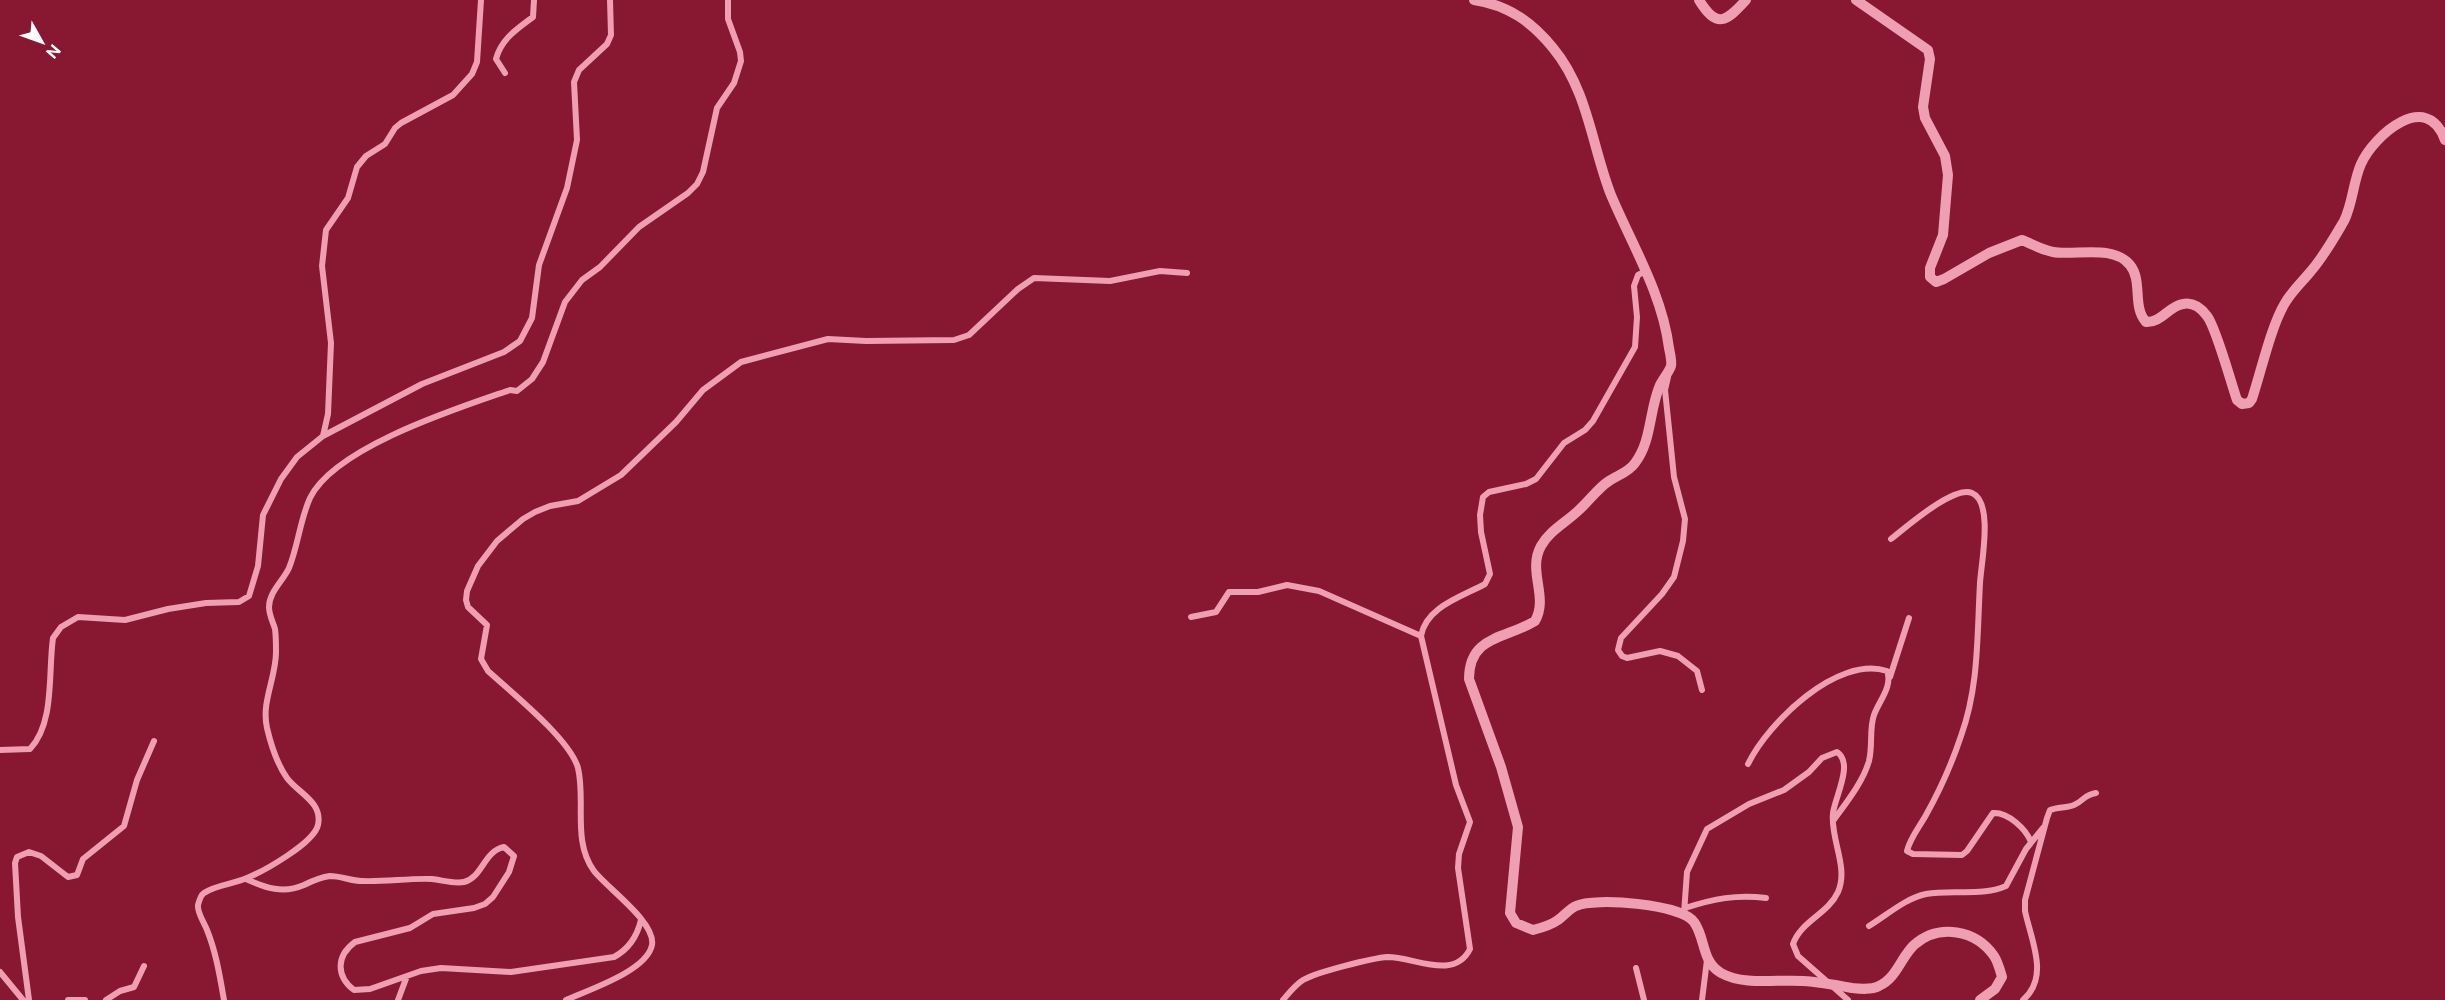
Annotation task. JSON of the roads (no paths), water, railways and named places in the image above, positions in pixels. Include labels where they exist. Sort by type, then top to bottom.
[{"type":"street","points":[[323,436],[328,414],[327,396],[331,373],[329,312],[322,267],[326,230],[348,198],[361,160],[385,144],[401,123],[453,95],[469,78],[477,62],[482,0]]},
{"type":"street","points":[[505,74],[496,59],[499,49],[512,33],[533,17],[534,0]]},
{"type":"street","points":[[0,750],[22,751],[30,749],[34,744],[47,712],[53,638],[67,622],[78,617],[117,621],[168,609],[206,603],[232,604],[244,600],[252,590],[256,574],[263,515],[281,479],[297,457],[323,436],[423,384],[504,352],[520,341],[531,318],[539,265],[567,188],[575,150],[577,140],[574,82],[579,70],[607,44],[611,35],[610,0]]},
{"type":"street","points":[[224,1000],[215,956],[208,930],[198,909],[198,901],[203,893],[246,879],[266,868],[306,841],[315,832],[318,824],[318,813],[314,804],[288,780],[277,758],[267,727],[265,711],[276,652],[274,629],[268,609],[271,597],[289,569],[310,498],[330,475],[355,454],[451,409],[510,390],[517,391],[532,379],[543,362],[565,302],[582,280],[600,267],[639,227],[688,193],[697,183],[708,158],[717,108],[734,83],[741,61],[728,19],[728,0]]},
{"type":"street","points":[[1474,0],[1503,6],[1522,17],[1537,30],[1560,58],[1577,90],[1612,196],[1646,271],[1665,323],[1671,365],[1665,390],[1674,477],[1685,519],[1683,541],[1674,577],[1662,594],[1621,638],[1618,650],[1622,656],[1627,658],[1660,651],[1678,656],[1697,671],[1702,690]]},
{"type":"street","points":[[1700,0],[1707,12],[1719,20],[1732,15],[1746,0]]},
{"type":"street","points":[[1856,0],[1928,50],[1930,59],[1923,107],[1925,118],[1940,143],[1948,175],[1943,235],[1930,268],[1930,277],[1936,282],[1944,279],[1989,253],[2022,240],[2050,251],[2108,253],[2122,258],[2135,274],[2141,317],[2146,322],[2157,320],[2180,304],[2189,303],[2208,317],[2236,400],[2242,404],[2249,403],[2252,399],[2284,304],[2323,255],[2348,213],[2357,174],[2368,153],[2394,127],[2418,115],[2435,123],[2445,140]]},
{"type":"street","points":[[566,1000],[638,966],[650,951],[653,942],[650,932],[641,920],[594,870],[588,858],[580,823],[578,767],[571,753],[558,736],[488,671],[481,659],[487,625],[468,607],[466,600],[467,591],[478,566],[491,547],[523,519],[550,506],[589,497],[621,475],[676,422],[703,390],[741,363],[828,339],[866,342],[954,340],[969,335],[1017,289],[1034,278],[1110,281],[1160,271],[1186,273]]},
{"type":"street","points":[[1283,1000],[1296,985],[1306,979],[1366,961],[1389,957],[1442,966],[1461,960],[1470,949],[1458,868],[1459,854],[1470,822],[1456,785],[1421,636],[1423,626],[1434,611],[1485,584],[1488,579],[1490,574],[1479,515],[1483,497],[1489,492],[1526,484],[1536,479],[1564,443],[1585,430],[1604,403],[1635,347],[1638,333],[1634,286],[1638,274],[1646,271]]},
{"type":"street","points":[[1671,365],[1659,386],[1643,450],[1635,464],[1602,487],[1541,545],[1534,561],[1540,606],[1535,621],[1482,644],[1474,653],[1469,665],[1469,679],[1501,767],[1518,826],[1510,913],[1516,923],[1533,930],[1556,921],[1577,905],[1636,903],[1685,911],[1725,897],[1766,898]]},
{"type":"street","points":[[1891,539],[1921,515],[1956,494],[1966,491],[1973,493],[1979,499],[1985,530],[1980,581],[1979,652],[1972,695],[1962,735],[1938,791],[1907,851],[1913,854],[1962,855],[1993,813],[1998,813],[2021,826],[2027,832],[2031,842]]},
{"type":"street","points":[[1191,617],[1216,612],[1229,592],[1258,592],[1287,585],[1326,593],[1421,636]]},
{"type":"street","points":[[1833,822],[1852,794],[1868,763],[1873,741],[1874,715],[1886,692],[1909,618]]},
{"type":"street","points":[[1748,764],[1765,737],[1798,704],[1832,678],[1865,668],[1887,672],[1890,677]]},
{"type":"street","points":[[29,1000],[18,917],[15,863],[17,857],[29,852],[41,856],[68,877],[77,875],[83,859],[124,826],[137,780],[154,741]]},
{"type":"street","points":[[1848,1000],[1832,984],[1798,956],[1792,944],[1806,923],[1830,904],[1841,884],[1833,811],[1845,763],[1842,755],[1837,752],[1822,758],[1809,772],[1784,790],[1749,804],[1707,829],[1687,872],[1685,911],[1693,921],[1707,959],[1716,969],[1729,976],[1765,981],[1802,981],[1832,984],[1868,989],[1879,987],[1891,979],[1908,952],[1917,943],[1937,934],[1961,932],[1977,939],[1995,956],[2002,977],[1995,989],[1980,1000]]},
{"type":"street","points":[[2023,1000],[2033,989],[2038,972],[2025,911],[2029,881],[2050,810],[2074,805],[2087,794],[2096,793]]},
{"type":"street","points":[[1869,926],[1919,896],[1982,892],[2006,886],[2031,842],[2045,826]]},
{"type":"street","points":[[246,879],[263,887],[280,890],[295,888],[332,876],[363,881],[424,879],[459,883],[471,879],[497,848],[504,847],[509,850],[514,856],[509,872],[493,897],[485,904],[474,908],[433,914],[410,928],[355,942],[348,947],[340,959],[340,971],[345,983],[354,990],[370,989],[407,976],[441,968],[511,972],[614,957],[624,951],[635,938],[641,920]]},
{"type":"street","points":[[1702,1000],[1707,959]]},
{"type":"street","points":[[106,1000],[134,987],[144,966]]},
{"type":"street","points":[[1636,968],[1644,1000]]},
{"type":"street","points":[[0,972],[12,990],[23,1000]]},
{"type":"street","points":[[398,1000],[407,976]]},
{"type":"street","points":[[68,1000],[85,1000]]}]
